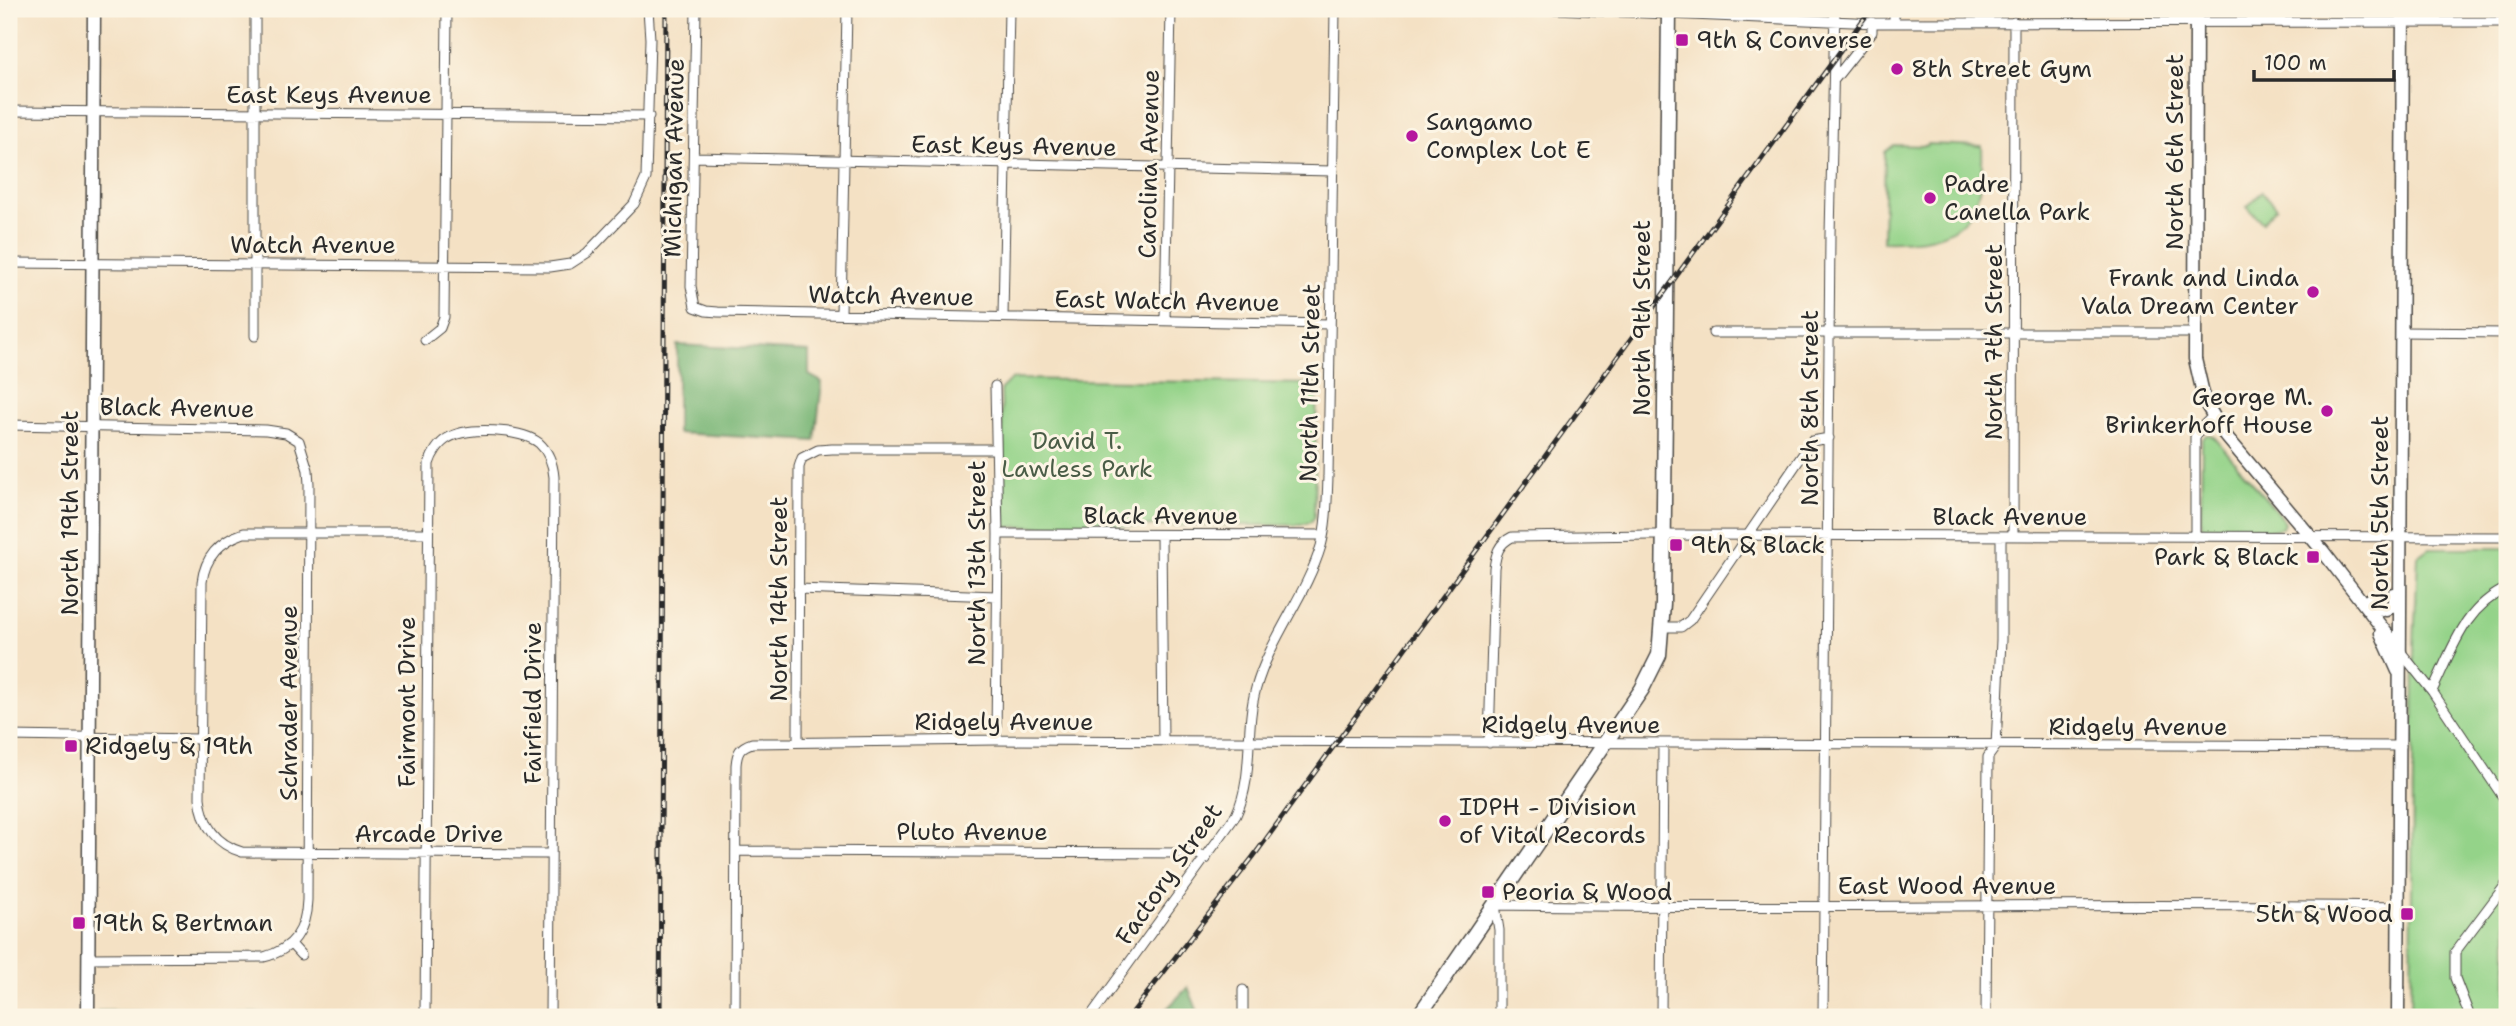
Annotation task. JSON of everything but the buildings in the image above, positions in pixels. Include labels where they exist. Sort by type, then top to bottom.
[{"type":"main road","name":"North 19th Street","points":[[88,1017],[94,9]]},
{"type":"main road","name":"North 9th Street","points":[[1418,1017],[1605,744],[1651,674],[1659,655],[1663,626],[1669,12]]},
{"type":"main road","name":"North 6th Street","points":[[2196,15],[2195,333],[2198,381],[2213,417],[2343,576]]},
{"type":"main road","name":"North 5th Street","points":[[2398,1017],[2402,15]]},
{"type":"main road","points":[[2343,576],[2357,584],[2376,607],[2385,610],[2394,604],[2394,587],[2400,579]]},
{"type":"main road","points":[[2343,576],[2400,651]]},
{"type":"main road","points":[[2377,620],[2400,678]]},
{"type":"street","points":[[255,9],[255,336]]},
{"type":"street","points":[[425,340],[440,328],[444,317],[447,9]]},
{"type":"street","name":"Watch Avenue","points":[[9,262],[567,265],[587,253],[606,235],[634,204],[646,178],[649,116],[648,9]]},
{"type":"street","name":"Michigan Avenue","points":[[695,307],[691,286],[696,9]]},
{"type":"street","points":[[841,314],[847,9]]},
{"type":"street","points":[[1003,317],[1009,9]]},
{"type":"street","name":"Carolina Avenue","points":[[1165,320],[1171,9]]},
{"type":"street","name":"North 11th Street","points":[[1250,742],[1252,707],[1261,671],[1307,581],[1323,536],[1328,490],[1335,9]]},
{"type":"street","points":[[1555,9],[1894,23],[2014,22],[2196,15],[2402,15],[2507,22]]},
{"type":"street","name":"North 8th Street","points":[[1823,1017],[1829,331],[1835,9]]},
{"type":"street","points":[[1894,9],[1894,23]]},
{"type":"street","points":[[1834,80],[1871,32],[1872,22]]},
{"type":"street","name":"North 7th Street","points":[[2013,536],[2014,22]]},
{"type":"street","name":"East Keys Avenue","points":[[9,111],[649,116]]},
{"type":"street","name":"East Keys Avenue","points":[[695,157],[1333,171]]},
{"type":"street","name":"Watch Avenue","points":[[695,307],[718,312],[1003,317]]},
{"type":"street","name":"East Watch Avenue","points":[[1003,317],[1330,324]]},
{"type":"street","points":[[2401,332],[2507,333]]},
{"type":"street","points":[[1713,333],[2195,333]]},
{"type":"street","name":"North 13th Street","points":[[995,386],[998,534],[996,740]]},
{"type":"street","points":[[2195,537],[2195,437],[2213,417]]},
{"type":"street","name":"Black Avenue","points":[[9,425],[266,430],[302,438]]},
{"type":"street","name":"Fairmont Drive","points":[[425,1017],[428,474],[433,454],[448,438],[458,434],[492,432]]},
{"type":"street","name":"Fairfield Drive","points":[[492,432],[510,432],[531,438],[548,454],[553,469],[550,1017]]},
{"type":"street","name":"Schrader Avenue","points":[[291,944],[297,939],[306,915],[309,533],[307,470],[302,438]]},
{"type":"street","points":[[1663,626],[1681,627],[1690,620],[1812,441],[1829,439]]},
{"type":"street","name":"North 14th Street","points":[[798,741],[799,467],[802,458],[818,450],[995,449]]},
{"type":"street","name":"Arcade Drive","points":[[428,533],[244,533],[218,548],[206,565],[202,582],[200,739],[201,806],[204,819],[215,836],[229,848],[242,852],[551,854]]},
{"type":"street","name":"Black Avenue","points":[[998,534],[1323,536]]},
{"type":"street","points":[[1161,535],[1163,741]]},
{"type":"street","points":[[1986,1017],[1988,757],[1996,746],[2001,640],[2001,536]]},
{"type":"street","name":"Black Avenue","points":[[1489,743],[1494,568],[1498,550],[1505,540],[1512,537],[2507,537]]},
{"type":"street","points":[[2432,691],[2470,615],[2487,599],[2507,588]]},
{"type":"street","points":[[798,589],[997,596]]},
{"type":"street","points":[[2400,651],[2432,691],[2507,803]]},
{"type":"street","points":[[9,736],[200,739]]},
{"type":"street","name":"Ridgely Avenue","points":[[736,851],[737,754],[742,747],[765,742],[996,740],[1663,745],[2401,746]]},
{"type":"street","name":"Factory Street","points":[[1090,1017],[1206,859],[1240,806],[1247,782],[1250,742]]},
{"type":"street","points":[[1661,1017],[1663,745]]},
{"type":"street","points":[[735,1017],[736,851]]},
{"type":"street","name":"Pluto Avenue","points":[[736,851],[1190,853],[1206,859]]},
{"type":"street","points":[[2470,1017],[2455,978],[2455,952],[2507,883]]},
{"type":"street","name":"East Wood Avenue","points":[[1494,905],[2230,904],[2399,907]]},
{"type":"street","points":[[1494,905],[1499,930],[1499,1017]]},
{"type":"street","points":[[88,958],[251,958],[276,954],[291,944],[301,955]]},
{"type":"street","points":[[1243,990],[1243,1017]]},
{"type":"green space","name":"Padre Canella Park","points":[[1894,145],[1982,146],[1982,172],[1972,210],[1961,223],[1948,232],[1909,241],[1883,241],[1885,152]]},
{"type":"green space","points":[[2262,192],[2277,207],[2262,222],[2247,207]]},
{"type":"green space","points":[[677,345],[809,352],[809,375],[822,382],[815,441],[677,433]]},
{"type":"green space","name":"David T. Lawless Park","points":[[1011,379],[1317,384],[1314,517],[1311,522],[1301,525],[1005,527],[1001,389]]},
{"type":"green space","points":[[2206,435],[2215,438],[2282,518],[2282,528],[2203,528],[2202,440]]},
{"type":"green space","points":[[2429,548],[2507,548],[2507,1017],[2411,1017],[2414,644],[2418,556]]},
{"type":"green space","points":[[1188,987],[1198,1017],[1159,1017]]},
{"type":"green space","points":[[98,1011],[359,1015],[359,1017],[98,1017]]},
{"type":"railway","points":[[660,1017],[666,9]]},
{"type":"railway","points":[[1129,1017],[1253,857],[1871,9]]},
{"type":"place","name":"9th & Converse","points":[[1682,40]]},
{"type":"place","name":"8th Street Gym","points":[[1897,69]]},
{"type":"place","name":"Sangamo Complex Lot E","points":[[1412,136]]},
{"type":"place","name":"Padre Canella Park","points":[[1930,198]]},
{"type":"place","name":"Frank and Linda Vala Dream Center","points":[[2313,292]]},
{"type":"place","name":"George M. Brinkerhoff House","points":[[2327,411]]},
{"type":"place","name":"9th & Black","points":[[1676,545]]},
{"type":"place","name":"Park & Black","points":[[2313,557]]},
{"type":"place","name":"Ridgely & 19th","points":[[71,746]]},
{"type":"place","name":"IDPH - Division of Vital Records","points":[[1445,821]]},
{"type":"place","name":"Peoria & Wood","points":[[1488,892]]},
{"type":"place","name":"5th & Wood","points":[[2407,914]]},
{"type":"place","name":"19th & Bertman","points":[[79,923]]}]
